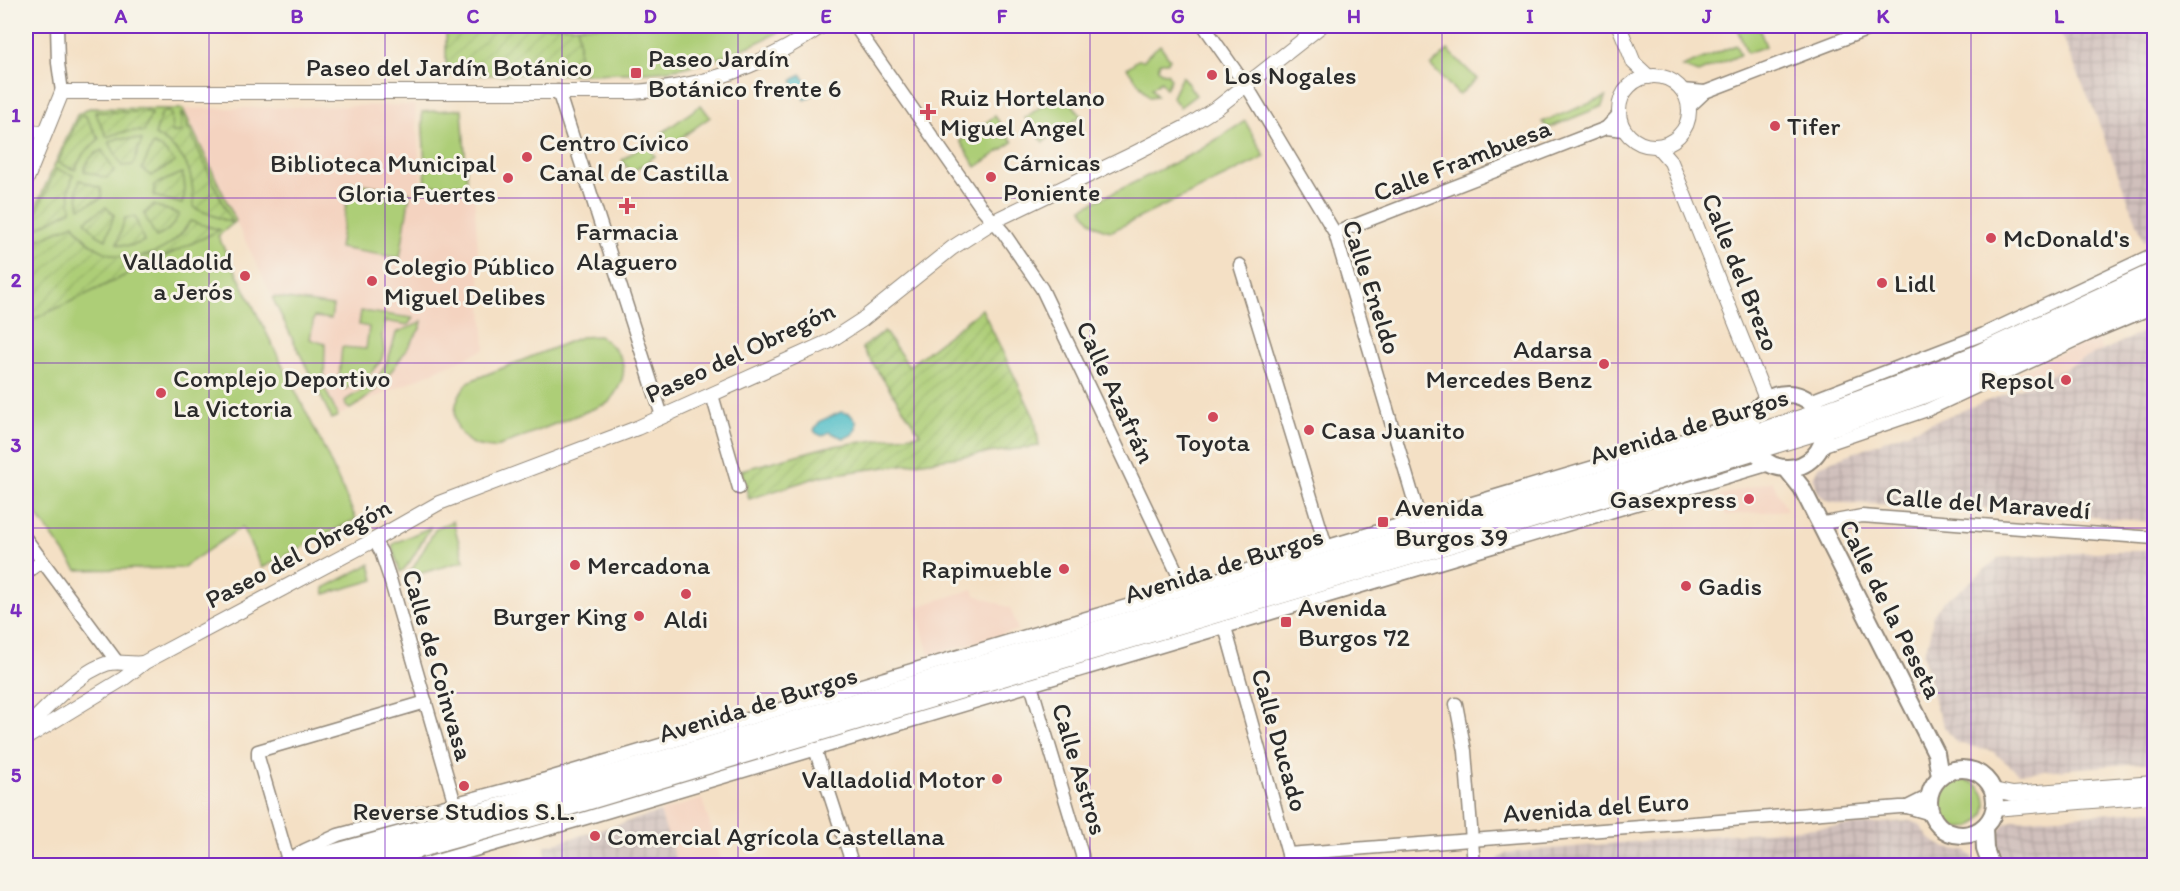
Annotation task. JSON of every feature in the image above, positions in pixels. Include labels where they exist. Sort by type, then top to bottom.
[{"type":"highway","name":"Avenida de Burgos","points":[[1819,422],[2000,345],[2102,306],[2148,296],[2154,273]]},
{"type":"highway","name":"Avenida de Burgos","points":[[1473,528],[1752,435],[1819,422],[1922,394],[1991,366],[2102,306]]},
{"type":"highway","name":"Avenida de Burgos","points":[[352,866],[1042,647],[1428,532],[1473,528],[1571,506],[1752,435]]},
{"type":"highway","name":"Avenida de Burgos","points":[[647,773],[791,739],[1117,641],[1428,532]]},
{"type":"highway","name":"Avenida de Burgos","points":[[286,864],[601,787]]},
{"type":"main road","points":[[1752,435],[1760,405],[1766,399],[1786,393],[1798,395],[1819,422],[1816,454],[1804,464],[1778,466]]},
{"type":"main road","name":"Calle de la Peseta","points":[[1752,435],[1778,466],[1802,488],[1947,773]]},
{"type":"main road","points":[[1802,488],[1804,464]]},
{"type":"main road","points":[[1964,769],[1975,772],[1984,778],[1993,790],[1994,809],[1990,818],[1977,830],[1957,835],[1945,831],[1936,824],[1931,814],[1929,796],[1932,787],[1947,773],[1964,769]]},
{"type":"main road","points":[[1977,830],[1991,866]]},
{"type":"street","points":[[26,181],[62,92],[57,26]]},
{"type":"street","name":"Paseo del Jardín Botánico","points":[[62,92],[633,92],[661,90],[692,84],[754,65],[793,45],[822,26]]},
{"type":"street","name":"Calle Azafrán","points":[[855,26],[981,207],[1042,289],[1185,589]]},
{"type":"street","name":"Calle Eneldo","points":[[1204,26],[1246,86],[1335,233],[1428,532]]},
{"type":"street","name":"Paseo del Obregón","points":[[89,699],[123,679],[145,662],[439,503],[637,428],[828,342],[862,320],[952,248],[994,222],[1186,127],[1246,86],[1321,26]]},
{"type":"street","points":[[1619,26],[1634,63],[1649,76]]},
{"type":"street","points":[[1689,107],[1705,92],[1877,26]]},
{"type":"street","points":[[1631,85],[1634,63]]},
{"type":"street","points":[[1649,76],[1671,80],[1682,90],[1689,107],[1687,124],[1681,134],[1672,142],[1657,146],[1641,144],[1631,138],[1624,130],[1620,113],[1622,96],[1631,85],[1649,76]]},
{"type":"street","points":[[1682,90],[1705,92]]},
{"type":"street","points":[[558,91],[662,416]]},
{"type":"street","name":"Calle Frambuesa","points":[[1335,233],[1606,128],[1620,113]]},
{"type":"street","name":"Calle Frambuesa","points":[[1606,128],[1624,130]]},
{"type":"street","points":[[26,131],[45,132]]},
{"type":"street","name":"Calle del Brezo","points":[[1671,162],[1672,142]]},
{"type":"street","name":"Calle del Brezo","points":[[1657,146],[1671,162],[1766,399]]},
{"type":"street","points":[[2148,296],[2138,270],[2154,254]]},
{"type":"street","name":"Avenida de Burgos","points":[[1819,422],[1933,354],[1984,334],[2154,254]]},
{"type":"street","name":"Avenida de Burgos","points":[[1240,265],[1326,546]]},
{"type":"street","points":[[2074,292],[2091,292],[2102,306],[2101,324],[2087,335]]},
{"type":"street","name":"Avenida de Burgos","points":[[1819,422],[1927,410],[2087,335],[2148,296]]},
{"type":"street","points":[[1933,354],[1946,357],[2000,345]]},
{"type":"street","points":[[1954,398],[1991,366]]},
{"type":"street","points":[[712,395],[739,488]]},
{"type":"street","name":"Avenida de Burgos","points":[[286,864],[338,835],[546,779],[1401,523],[1428,532],[1567,474],[1752,435]]},
{"type":"street","points":[[419,866],[1645,501],[1778,466]]},
{"type":"street","points":[[1509,542],[1482,544],[1473,528],[1483,505],[1567,474]]},
{"type":"street","points":[[1571,506],[1581,512],[1645,501]]},
{"type":"street","name":"Calle del Maravedí","points":[[1819,524],[1862,516],[2154,538]]},
{"type":"street","points":[[1338,592],[1357,581],[1432,557],[1428,532],[1423,525],[1401,523]]},
{"type":"street","points":[[26,539],[118,663]]},
{"type":"street","name":"Calle de Coinvasa","points":[[374,540],[384,561],[455,804]]},
{"type":"street","points":[[1281,576],[1339,542]]},
{"type":"street","points":[[26,573],[42,561]]},
{"type":"street","name":"Calle Ducado","points":[[1225,627],[1289,860]]},
{"type":"street","points":[[1117,641],[1179,641]]},
{"type":"street","points":[[988,647],[1042,647]]},
{"type":"street","points":[[26,728],[92,670],[107,663],[145,662]]},
{"type":"street","points":[[26,738],[89,699],[109,681],[118,663]]},
{"type":"street","name":"Calle Astros","points":[[1031,685],[1082,855],[1083,866]]},
{"type":"street","points":[[286,864],[258,751],[426,702]]},
{"type":"street","points":[[1456,704],[1465,750],[1474,866]]},
{"type":"street","points":[[686,788],[660,788],[647,773],[652,754],[789,705]]},
{"type":"street","points":[[752,768],[791,739]]},
{"type":"street","points":[[815,749],[853,866]]},
{"type":"street","points":[[482,848],[597,807],[601,787],[588,773],[546,779]]},
{"type":"street","points":[[1993,790],[2013,794],[2154,783]]},
{"type":"street","points":[[445,824],[503,791]]},
{"type":"street","name":"Avenida del Euro","points":[[1907,807],[1929,796]]},
{"type":"street","points":[[1994,809],[2154,796]]},
{"type":"street","name":"Avenida del Euro","points":[[1289,860],[1472,840],[1907,807],[1931,814]]},
{"type":"shaded area","points":[[2057,26],[2154,26],[2154,236],[2144,241],[2092,105]]},
{"type":"shaded area","name":"Colegio Público Miguel Delibes","points":[[415,105],[422,192],[474,195],[485,349],[332,419],[183,109]]},
{"type":"shaded area","points":[[2154,327],[2154,522],[1973,507],[1844,503],[1829,501],[1817,490],[1813,478],[1819,466],[2023,387]]},
{"type":"shaded area","name":"Repsol","points":[[2097,335],[2120,404],[2031,408],[2017,373]]},
{"type":"shaded area","name":"Gasexpress","points":[[1772,481],[1787,510],[1726,515],[1715,497]]},
{"type":"shaded area","points":[[2111,551],[2154,551],[2154,762],[2019,773],[1992,751],[1957,743],[1945,728],[1936,708],[1923,653],[1930,638],[1933,615],[1944,601],[1961,590],[1998,558]]},
{"type":"shaded area","points":[[973,589],[975,595],[1010,608],[1018,630],[929,656],[916,607]]},
{"type":"shaded area","points":[[702,799],[723,865],[677,865],[660,812]]},
{"type":"shaded area","points":[[2154,810],[2154,865],[2004,865],[1996,843],[1997,835],[2005,824],[2015,820]]},
{"type":"shaded area","points":[[660,812],[677,865],[547,865],[545,846]]},
{"type":"shaded area","points":[[1910,821],[1919,824],[1929,838],[1945,848],[1965,851],[1972,856],[1976,865],[1490,865],[1507,853]]},
{"type":"green space","points":[[446,26],[578,26],[580,74],[446,75]]},
{"type":"green space","points":[[578,26],[790,26],[731,54],[700,64],[647,72],[580,74]]},
{"type":"green space","points":[[1736,26],[1758,26],[1766,46],[1747,53]]},
{"type":"green space","points":[[1160,45],[1170,59],[1167,62],[1160,62],[1158,69],[1167,73],[1171,79],[1166,89],[1161,81],[1152,88],[1157,96],[1149,97],[1127,68],[1138,60],[1144,60]]},
{"type":"green space","points":[[1736,45],[1740,55],[1698,73],[1682,67]]},
{"type":"green space","points":[[1448,50],[1477,79],[1459,95],[1431,66]]},
{"type":"green space","points":[[1182,76],[1196,95],[1180,107],[1172,97]]},
{"type":"green space","points":[[1063,91],[1081,116],[1043,142],[1025,118]]},
{"type":"green space","points":[[1606,97],[1603,106],[1548,128],[1542,122]]},
{"type":"green space","points":[[701,105],[710,117],[671,145],[662,133]]},
{"type":"green space","name":"Complejo Deportivo La Victoria","points":[[89,108],[183,109],[236,221],[218,236],[323,446],[356,519],[262,568],[242,527],[182,568],[77,570],[26,500],[26,229],[77,115]]},
{"type":"green space","points":[[462,109],[467,184],[426,186],[422,112]]},
{"type":"green space","points":[[95,112],[152,112],[144,132],[125,132],[107,137]]},
{"type":"green space","points":[[162,112],[171,112],[172,132],[181,132],[181,112],[232,223],[194,208],[190,174],[182,157],[155,135]]},
{"type":"green space","points":[[85,115],[99,139],[83,154],[75,170],[58,163],[79,117]]},
{"type":"green space","points":[[995,116],[1013,142],[976,167],[960,141]]},
{"type":"green space","points":[[1245,121],[1265,157],[1112,231],[1094,224],[1087,217],[1082,208],[1200,150]]},
{"type":"green space","points":[[119,138],[142,140],[133,165],[122,166],[109,142]]},
{"type":"green space","points":[[646,143],[655,156],[631,173],[622,160]]},
{"type":"green space","points":[[153,144],[162,148],[175,162],[151,176],[142,169]]},
{"type":"green space","points":[[102,150],[114,171],[106,178],[84,171],[90,158]]},
{"type":"green space","points":[[56,169],[73,175],[69,190],[71,210],[27,234]]},
{"type":"green space","points":[[182,173],[185,188],[182,204],[154,196],[154,185]]},
{"type":"green space","points":[[80,180],[101,188],[102,198],[80,208],[77,189]]},
{"type":"green space","points":[[350,182],[410,192],[400,258],[339,248]]},
{"type":"green space","points":[[153,205],[179,214],[170,228],[156,237],[144,214]]},
{"type":"green space","points":[[106,207],[114,215],[106,240],[97,235],[85,221]]},
{"type":"green space","points":[[135,217],[144,241],[131,246],[117,244],[125,218]]},
{"type":"green space","points":[[190,221],[220,230],[26,323],[26,245],[74,224],[84,237],[109,254],[138,257],[152,254],[166,247]]},
{"type":"green space","points":[[274,297],[333,306],[331,319],[314,317],[310,339],[325,344],[324,387],[338,416],[332,419]]},
{"type":"green space","points":[[982,309],[1035,419],[1039,446],[821,476],[749,499],[741,470],[826,447],[920,434],[862,348],[884,331],[909,366]]},
{"type":"green space","points":[[361,311],[413,318],[408,325],[385,321],[382,336],[384,351],[381,361],[370,374],[345,389],[339,377],[342,347],[366,349],[369,327],[359,325]]},
{"type":"green space","points":[[422,321],[421,327],[407,350],[381,384],[350,409],[346,406],[345,401],[376,380],[390,355],[396,333]]},
{"type":"green space","points":[[599,336],[617,352],[623,367],[620,384],[608,403],[494,448],[471,443],[459,429],[456,421],[456,404],[470,381],[581,337]]},
{"type":"green space","points":[[453,521],[464,561],[404,578],[413,568],[436,528]]},
{"type":"green space","points":[[431,527],[408,565],[400,572],[392,546]]},
{"type":"green space","points":[[370,564],[374,580],[325,594],[324,588]]},
{"type":"green space","points":[[1097,658],[1097,660],[823,741],[850,728]]},
{"type":"green space","points":[[1962,780],[1979,787],[1986,804],[1979,821],[1962,828],[1945,821],[1938,804],[1945,787]]},
{"type":"water","points":[[801,74],[815,93],[805,100],[792,81]]},
{"type":"water","points":[[841,412],[850,414],[856,421],[856,428],[850,436],[843,438],[829,432],[822,436],[816,433],[814,430],[820,421]]},
{"type":"place","name":"Paseo Jardín Botánico frente 6","points":[[636,73]]},
{"type":"place","name":"Los Nogales","points":[[1212,75]]},
{"type":"place","name":"Ruiz Hortelano Miguel Angel","points":[[928,112]]},
{"type":"place","name":"Tifer","points":[[1775,126]]},
{"type":"place","name":"Centro Cívico Canal de Castilla","points":[[527,157]]},
{"type":"place","name":"Cárnicas Poniente","points":[[991,177]]},
{"type":"place","name":"Biblioteca Municipal Gloria Fuertes","points":[[508,178]]},
{"type":"place","name":"Farmacia Alaguero","points":[[627,206]]},
{"type":"place","name":"McDonald's","points":[[1991,238]]},
{"type":"place","name":"Valladolid a Jerós","points":[[245,276]]},
{"type":"place","name":"Colegio Público Miguel Delibes","points":[[372,281]]},
{"type":"place","name":"Lidl","points":[[1882,283]]},
{"type":"place","name":"Adarsa Mercedes Benz","points":[[1604,364]]},
{"type":"place","name":"Repsol","points":[[2066,380]]},
{"type":"place","name":"Complejo Deportivo La Victoria","points":[[161,393]]},
{"type":"place","name":"Toyota","points":[[1213,417]]},
{"type":"place","name":"Casa Juanito","points":[[1309,430]]},
{"type":"place","name":"Gasexpress","points":[[1749,499]]},
{"type":"place","name":"Avenida Burgos 39","points":[[1383,522]]},
{"type":"place","name":"Mercadona","points":[[575,565]]},
{"type":"place","name":"Rapimueble","points":[[1064,569]]},
{"type":"place","name":"Gadis","points":[[1686,586]]},
{"type":"place","name":"Aldi","points":[[686,594]]},
{"type":"place","name":"Burger King","points":[[639,616]]},
{"type":"place","name":"Avenida Burgos 72","points":[[1286,622]]},
{"type":"place","name":"Valladolid Motor","points":[[997,779]]},
{"type":"place","name":"Reverse Studios S.L.","points":[[464,786]]},
{"type":"place","name":"Comercial Agrícola Castellana","points":[[595,836]]}]
